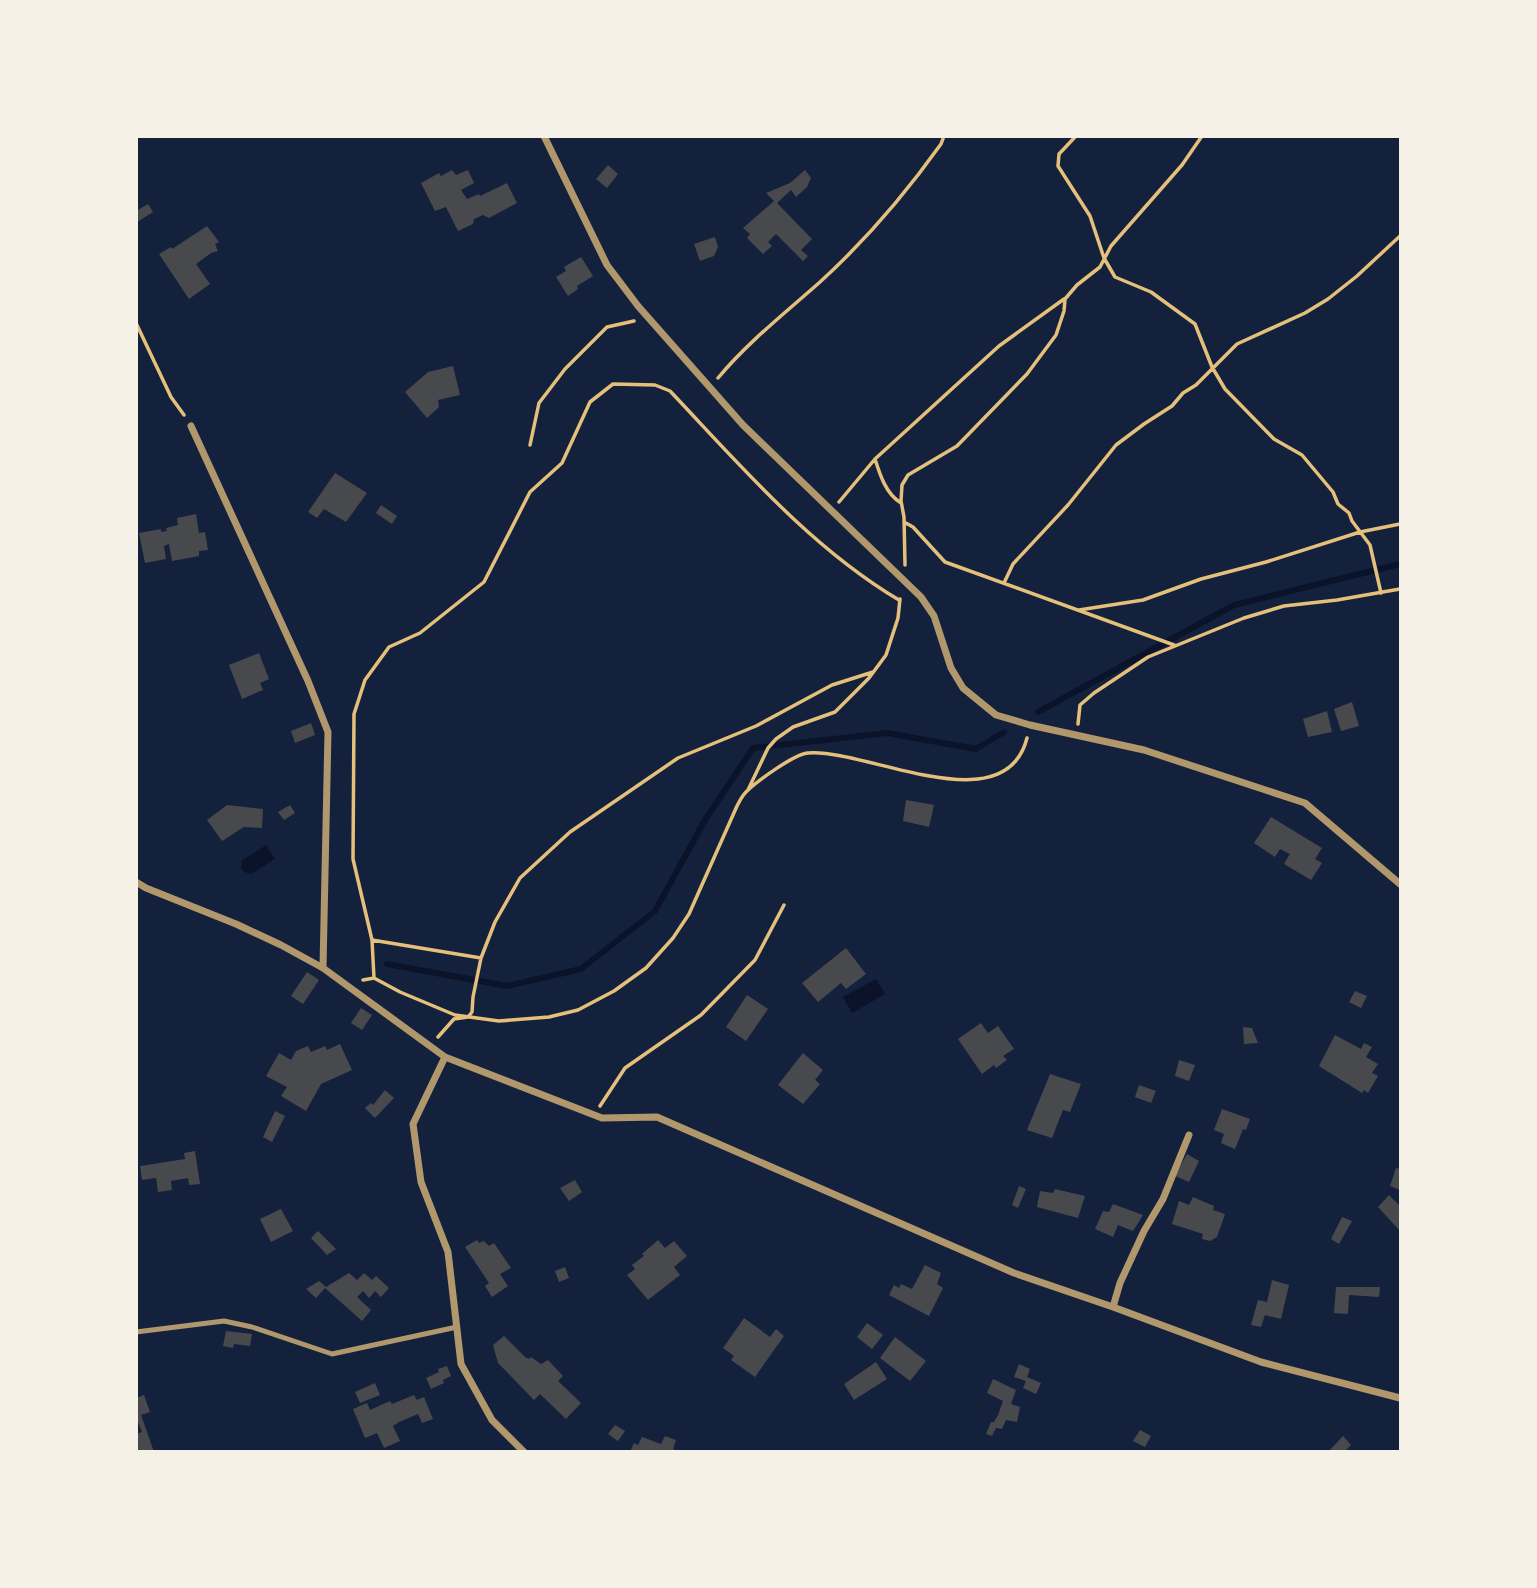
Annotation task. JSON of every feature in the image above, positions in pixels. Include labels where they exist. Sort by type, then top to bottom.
[{"type":"street","points":[[544,136],[607,265],[648,318],[743,425],[921,597],[934,616],[951,668],[963,688],[996,715],[1144,750],[1305,803],[1401,884]]},
{"type":"street","points":[[191,426],[328,732],[323,968]]},
{"type":"street","points":[[136,882],[270,940],[323,968],[444,1057],[594,1116],[657,1117],[1014,1273],[1261,1362],[1401,1398]]},
{"type":"street","points":[[444,1057],[413,1124],[421,1182],[448,1252],[461,1364],[492,1420],[524,1451]]},
{"type":"street","points":[[1113,1307],[1120,1283],[1144,1231],[1163,1199],[1189,1135]]},
{"type":"lane","points":[[136,1332],[224,1321],[252,1327],[332,1354],[457,1327]]},
{"type":"path","points":[[710,388],[738,354],[823,279],[909,189],[942,144],[944,136]]},
{"type":"path","points":[[1076,136],[1059,154],[1058,166],[1090,216],[1104,258],[1115,277],[1151,292],[1195,324],[1212,367],[1225,389],[1274,439],[1302,455],[1333,492],[1338,504],[1349,513],[1370,545],[1381,593]]},
{"type":"path","points":[[832,512],[875,459],[999,346],[1065,299],[1077,285],[1100,267],[1111,246],[1182,165],[1202,136]]},
{"type":"path","points":[[1004,583],[1013,564],[1068,505],[1116,446],[1172,406],[1237,344],[1305,313],[1328,299],[1401,236]]},
{"type":"path","points":[[344,983],[373,978],[442,1010],[499,1021],[549,1017],[578,1010],[614,991],[646,968],[689,914],[737,806],[768,748],[776,738],[793,727],[835,712],[886,655],[898,618],[899,600],[904,594],[904,522],[901,503],[902,485],[908,475],[957,446],[1027,374],[1056,335],[1065,299]]},
{"type":"path","points":[[530,445],[539,403],[565,369],[607,327],[648,318]]},
{"type":"path","points":[[136,323],[171,397],[191,426]]},
{"type":"path","points":[[373,978],[372,940],[353,859],[354,714],[365,680],[388,647],[420,633],[484,582],[530,492],[562,463],[590,402],[613,384],[654,385],[670,391],[809,534],[876,586],[899,600]]},
{"type":"path","points":[[875,459],[881,480],[901,503]]},
{"type":"path","points":[[904,522],[913,527],[945,562],[1177,646]]},
{"type":"path","points":[[1079,610],[1143,600],[1201,579],[1266,562],[1360,532],[1401,524]]},
{"type":"path","points":[[1077,736],[1080,705],[1148,657],[1244,618],[1284,606],[1401,589]]},
{"type":"path","points":[[432,1048],[454,1019],[468,1017],[472,1012],[481,958],[495,922],[520,878],[570,832],[678,758],[756,726],[832,685],[874,671]]},
{"type":"path","points":[[747,791],[805,752],[829,753],[941,778],[975,779],[988,776],[1010,768],[1018,759],[1030,725]]},
{"type":"path","points":[[594,1116],[625,1068],[701,1015],[755,960],[784,905]]},
{"type":"path","points":[[372,940],[481,958]]},
{"type":"water","points":[[266,845],[275,859],[251,874],[244,872],[241,868],[242,860]]},
{"type":"water","points":[[876,979],[885,994],[852,1013],[843,997]]},
{"type":"building","points":[[608,165],[618,174],[607,188],[596,179]]},
{"type":"building","points":[[452,170],[456,175],[468,170],[474,183],[461,190],[467,199],[507,183],[517,203],[489,218],[483,215],[474,219],[473,224],[458,231],[446,207],[435,211],[421,183],[439,173],[441,176]]},
{"type":"building","points":[[805,170],[811,178],[807,187],[796,197],[791,190],[777,203],[812,239],[801,250],[808,256],[803,261],[776,234],[768,242],[772,246],[763,254],[747,238],[750,234],[743,228],[774,201],[766,193],[790,183]]},
{"type":"building","points":[[148,204],[153,212],[136,223],[136,211]]},
{"type":"building","points":[[207,226],[219,242],[215,244],[218,251],[196,264],[210,284],[189,299],[159,254],[171,247],[172,249]]},
{"type":"building","points":[[715,237],[718,247],[714,256],[700,261],[694,244]]},
{"type":"building","points":[[581,257],[593,276],[577,286],[578,289],[568,296],[556,277],[566,271],[564,267]]},
{"type":"building","points":[[453,366],[460,395],[438,400],[439,407],[427,418],[405,392],[428,372]]},
{"type":"building","points":[[335,473],[367,493],[346,522],[324,509],[317,518],[308,512]]},
{"type":"building","points":[[381,505],[397,516],[392,524],[376,513]]},
{"type":"building","points":[[196,514],[199,533],[205,532],[208,550],[199,551],[199,556],[172,561],[169,544],[164,546],[166,559],[145,563],[139,533],[161,529],[161,532],[167,531],[166,528],[178,525],[177,518]]},
{"type":"building","points":[[259,653],[269,679],[260,683],[263,690],[242,699],[229,665]]},
{"type":"building","points":[[1352,702],[1359,726],[1341,731],[1334,709]]},
{"type":"building","points":[[1327,711],[1332,732],[1308,737],[1303,719]]},
{"type":"building","points":[[311,723],[315,735],[295,743],[291,731]]},
{"type":"building","points":[[906,800],[934,805],[929,827],[903,821]]},
{"type":"building","points":[[227,805],[263,809],[262,828],[244,827],[222,841],[207,820]]},
{"type":"building","points":[[290,805],[295,813],[284,820],[278,812]]},
{"type":"building","points":[[1271,817],[1322,848],[1315,859],[1322,863],[1311,880],[1284,864],[1290,854],[1280,849],[1275,857],[1254,843]]},
{"type":"building","points":[[846,948],[866,974],[846,989],[841,983],[818,1002],[802,983]]},
{"type":"building","points":[[307,972],[319,980],[303,1004],[291,996]]},
{"type":"building","points":[[1355,991],[1367,996],[1361,1008],[1349,1002]]},
{"type":"building","points":[[747,995],[768,1009],[746,1041],[726,1027]]},
{"type":"building","points":[[361,1008],[372,1015],[362,1030],[351,1023]]},
{"type":"building","points":[[981,1023],[988,1033],[998,1026],[1014,1049],[1003,1056],[1007,1060],[982,1074],[958,1039]]},
{"type":"building","points":[[1243,1027],[1252,1028],[1258,1043],[1244,1044]]},
{"type":"building","points":[[1335,1035],[1361,1049],[1364,1043],[1372,1047],[1366,1057],[1378,1064],[1372,1073],[1378,1076],[1368,1093],[1364,1090],[1362,1093],[1319,1066]]},
{"type":"building","points":[[340,1044],[352,1070],[321,1084],[306,1111],[281,1096],[287,1087],[266,1076],[279,1053],[291,1060],[296,1051],[308,1046],[311,1052],[325,1046],[327,1050]]},
{"type":"building","points":[[803,1053],[823,1070],[815,1080],[820,1084],[803,1104],[778,1085]]},
{"type":"building","points":[[1179,1060],[1195,1065],[1189,1081],[1175,1076]]},
{"type":"building","points":[[1050,1074],[1081,1084],[1070,1112],[1063,1110],[1052,1138],[1027,1130]]},
{"type":"building","points":[[1139,1085],[1156,1091],[1151,1103],[1135,1097]]},
{"type":"building","points":[[385,1090],[394,1098],[375,1118],[365,1108],[371,1103],[373,1105]]},
{"type":"building","points":[[1222,1109],[1250,1119],[1235,1149],[1221,1143],[1224,1134],[1214,1130]]},
{"type":"building","points":[[275,1111],[285,1116],[272,1142],[263,1137]]},
{"type":"building","points":[[195,1151],[200,1184],[189,1185],[188,1178],[171,1181],[172,1190],[158,1192],[156,1178],[142,1180],[140,1166],[185,1159],[184,1153]]},
{"type":"building","points":[[1187,1154],[1199,1161],[1189,1182],[1175,1176]]},
{"type":"building","points":[[1396,1168],[1400,1169],[1400,1190],[1390,1186]]},
{"type":"building","points":[[575,1180],[582,1192],[569,1201],[560,1188]]},
{"type":"building","points":[[1019,1186],[1026,1189],[1018,1208],[1012,1205]]},
{"type":"building","points":[[1055,1189],[1085,1196],[1078,1218],[1037,1207],[1040,1191],[1053,1193]]},
{"type":"building","points":[[1389,1195],[1400,1206],[1400,1231],[1378,1207]]},
{"type":"building","points":[[1193,1197],[1225,1214],[1217,1237],[1210,1241],[1202,1239],[1203,1234],[1172,1224],[1179,1201],[1189,1205]]},
{"type":"building","points":[[1113,1204],[1143,1215],[1133,1231],[1118,1225],[1113,1237],[1095,1229],[1103,1211],[1109,1212]]},
{"type":"building","points":[[281,1209],[293,1231],[271,1242],[260,1219]]},
{"type":"building","points":[[1342,1217],[1352,1221],[1339,1244],[1331,1239]]},
{"type":"building","points":[[318,1231],[336,1249],[327,1255],[311,1238]]},
{"type":"building","points":[[477,1240],[479,1243],[484,1241],[489,1246],[494,1243],[511,1268],[500,1274],[508,1286],[492,1297],[485,1286],[489,1283],[465,1247]]},
{"type":"building","points":[[658,1240],[665,1248],[674,1241],[687,1256],[674,1267],[680,1275],[648,1300],[627,1275],[635,1269],[632,1265]]},
{"type":"building","points":[[925,1265],[941,1273],[937,1284],[943,1288],[929,1316],[889,1295],[894,1285],[899,1288],[901,1284],[912,1289]]},
{"type":"building","points":[[565,1267],[569,1278],[559,1282],[555,1271]]},
{"type":"building","points":[[349,1273],[357,1280],[364,1273],[372,1280],[376,1276],[389,1288],[381,1297],[375,1291],[369,1298],[363,1291],[357,1297],[371,1310],[362,1321],[325,1288],[316,1298],[306,1289],[319,1281],[326,1287]]},
{"type":"building","points":[[1272,1280],[1289,1285],[1281,1319],[1265,1315],[1261,1327],[1251,1325],[1258,1300],[1267,1302]]},
{"type":"building","points":[[1336,1287],[1380,1287],[1379,1297],[1349,1295],[1348,1314],[1334,1313]]},
{"type":"building","points":[[744,1318],[770,1337],[776,1329],[784,1336],[755,1377],[731,1360],[734,1356],[723,1348]]},
{"type":"building","points":[[867,1323],[883,1335],[872,1349],[857,1337]]},
{"type":"building","points":[[226,1331],[252,1334],[250,1346],[223,1346]]},
{"type":"building","points":[[504,1336],[525,1357],[531,1357],[541,1364],[548,1360],[563,1376],[558,1381],[581,1403],[566,1419],[540,1394],[534,1400],[498,1363],[493,1345]]},
{"type":"building","points":[[895,1337],[926,1361],[910,1381],[880,1358]]},
{"type":"building","points":[[876,1362],[887,1379],[854,1400],[844,1384]]},
{"type":"building","points":[[1019,1364],[1030,1369],[1027,1377],[1041,1383],[1036,1394],[1023,1388],[1026,1381],[1014,1377]]},
{"type":"building","points":[[447,1366],[451,1376],[431,1389],[426,1378]]},
{"type":"building","points":[[993,1379],[1016,1390],[1011,1404],[1020,1407],[1017,1422],[1006,1420],[1002,1429],[996,1428],[992,1436],[986,1434],[1003,1401],[987,1393]]},
{"type":"building","points":[[375,1383],[380,1395],[360,1403],[355,1392]]},
{"type":"building","points":[[144,1395],[150,1412],[141,1415],[154,1452],[136,1452],[136,1434],[142,1432],[136,1417],[136,1398]]},
{"type":"building","points":[[414,1395],[417,1400],[424,1397],[433,1419],[422,1423],[418,1414],[399,1422],[393,1426],[400,1441],[384,1448],[377,1433],[365,1438],[353,1409],[367,1403],[370,1410]]},
{"type":"building","points":[[615,1425],[625,1431],[618,1441],[608,1434]]},
{"type":"building","points":[[1140,1430],[1151,1436],[1145,1447],[1133,1441]]},
{"type":"building","points":[[665,1436],[676,1440],[673,1449],[680,1452],[630,1452],[634,1443],[638,1445],[642,1437],[661,1444]]},
{"type":"building","points":[[1343,1436],[1351,1445],[1346,1450],[1348,1452],[1328,1452]]},
{"type":"waterway","points":[[1038,712],[1234,605],[1400,564]]},
{"type":"waterway","points":[[387,964],[507,986],[581,969],[655,911],[705,820],[753,748],[887,733],[976,749],[1004,732]]}]
